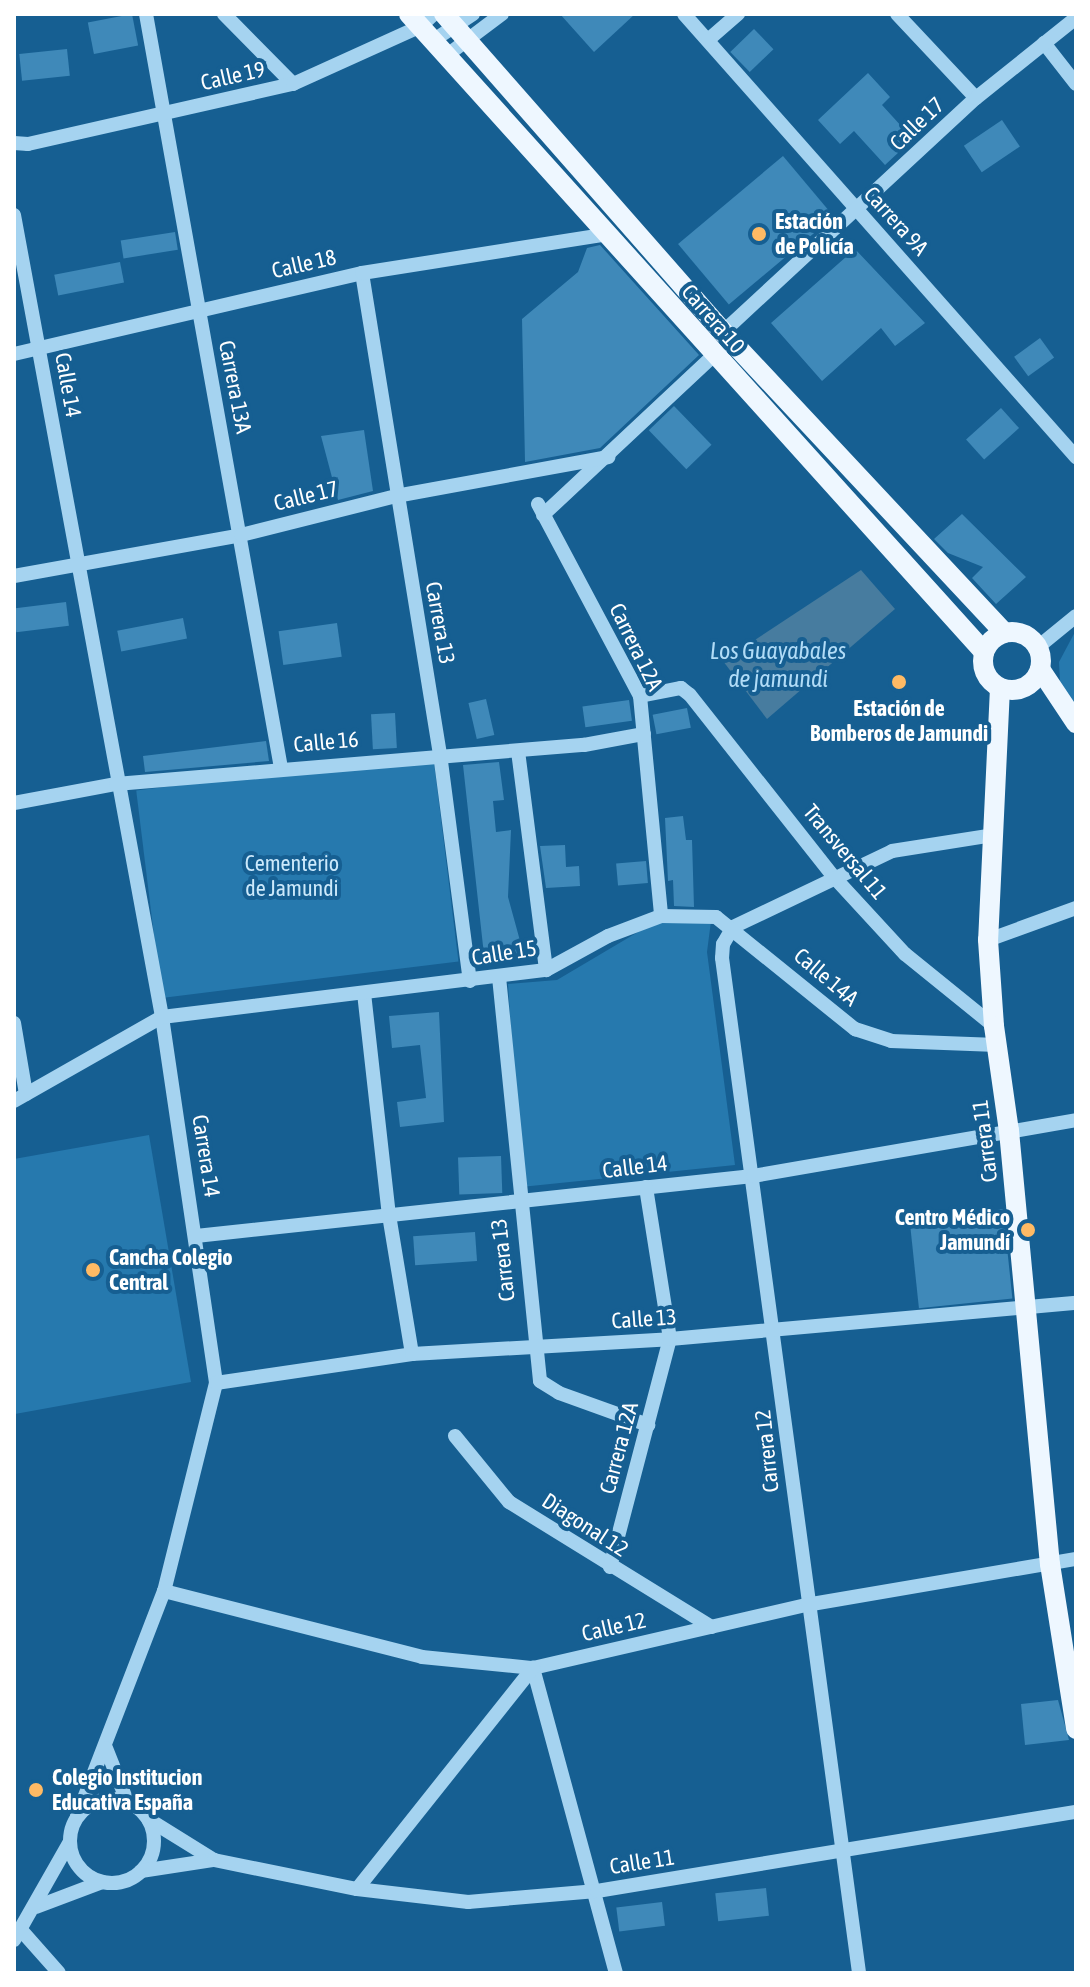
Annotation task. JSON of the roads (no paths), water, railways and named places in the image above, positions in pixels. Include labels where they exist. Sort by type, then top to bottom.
[{"type":"main road","name":"Carrera 10","points":[[461,24],[723,332],[1005,633]]},
{"type":"main road","name":"Carrera 10","points":[[429,30],[713,356],[984,652]]},
{"type":"main road","points":[[1040,669],[1025,687],[1000,688],[989,680],[984,652],[1005,633],[1018,632],[1038,647],[1040,669],[1076,723]]},
{"type":"main road","name":"Carrera 11","points":[[1000,688],[988,940],[1050,1564],[1076,1729]]},
{"type":"street","name":"Carrera 13A","points":[[146,14],[281,768]]},
{"type":"street","points":[[224,14],[293,84]]},
{"type":"street","name":"Calle 19","points":[[14,154],[21,143],[293,84],[429,30],[502,14]]},
{"type":"street","name":"Carrera 9A","points":[[684,14],[1076,457]]},
{"type":"street","points":[[708,40],[738,14]]},
{"type":"street","points":[[897,14],[976,98]]},
{"type":"street","name":"Calle 17","points":[[723,332],[858,211],[976,98],[1076,18]]},
{"type":"street","points":[[1044,43],[1076,84]]},
{"type":"street","name":"Calle 14","points":[[14,215],[79,562]]},
{"type":"street","name":"Calle 18","points":[[14,354],[362,273],[608,234]]},
{"type":"street","name":"Carrera 13","points":[[362,273],[440,754],[470,981]]},
{"type":"street","points":[[608,457],[713,356]]},
{"type":"street","name":"Calle 17","points":[[14,576],[241,535],[396,496],[608,457]]},
{"type":"street","name":"Carrera 12A","points":[[608,457],[540,510],[640,696],[661,916]]},
{"type":"street","name":"Carrera 14","points":[[77,1817],[164,1591],[216,1383],[162,1017],[116,784],[79,562]]},
{"type":"street","points":[[1038,647],[1076,616]]},
{"type":"street","name":"Transversal 11","points":[[640,696],[681,688],[833,876],[905,954],[996,1036]]},
{"type":"street","name":"Calle 16","points":[[14,803],[116,784],[440,754],[518,751],[644,734]]},
{"type":"street","points":[[518,751],[546,970]]},
{"type":"street","points":[[733,927],[833,876],[892,851],[993,835]]},
{"type":"street","points":[[988,940],[1076,908]]},
{"type":"street","name":"Calle 15","points":[[20,1098],[162,1017],[546,970],[608,936],[661,916],[716,917],[733,927]]},
{"type":"street","name":"Calle 14A","points":[[733,927],[855,1029],[891,1041],[996,1036]]},
{"type":"street","name":"Carrera 12","points":[[733,927],[722,958],[775,1331],[806,1605],[844,1852],[859,1973]]},
{"type":"street","name":"Carrera 13","points":[[499,977],[534,1348],[540,1381],[648,1425]]},
{"type":"street","points":[[364,993],[389,1215],[412,1354]]},
{"type":"street","points":[[14,1023],[20,1098]]},
{"type":"street","name":"Calle 14","points":[[196,1236],[520,1204],[753,1176],[1076,1120]]},
{"type":"street","points":[[646,1187],[670,1339]]},
{"type":"street","name":"Calle 13","points":[[216,1383],[412,1354],[775,1331],[1076,1303]]},
{"type":"street","name":"Carrera 12A","points":[[610,1567],[670,1339]]},
{"type":"street","name":"Diagonal 12","points":[[455,1436],[509,1502],[711,1627]]},
{"type":"street","name":"Calle 12","points":[[164,1591],[422,1657],[533,1668],[806,1605],[1076,1559]]},
{"type":"street","points":[[357,1889],[533,1668]]},
{"type":"street","points":[[533,1668],[597,1891],[616,1973]]},
{"type":"street","points":[[36,1907],[102,1882],[129,1880],[141,1871],[153,1847],[148,1819],[127,1801],[106,1748]]},
{"type":"street","points":[[59,1973],[17,1935],[36,1907],[69,1843],[77,1817],[99,1801],[127,1801]]},
{"type":"street","name":"Calle 11","points":[[141,1871],[214,1860],[357,1889],[468,1902],[597,1891],[1076,1812]]},
{"type":"street","name":"Calle 11","points":[[148,1819],[214,1860]]},
{"type":"street","points":[[69,1843],[79,1868],[102,1882]]},
{"type":"water","name":"Los Guayabales de jamundi","points":[[861,570],[895,609],[767,719],[723,661]]},
{"type":"place","name":"Estación de Policía","points":[[759,234]]},
{"type":"place","name":"Estación de Bomberos de Jamundi","points":[[899,682]]},
{"type":"place","name":"Centro Médico Jamundí","points":[[1028,1230]]},
{"type":"place","name":"Cancha Colegio Central","points":[[93,1270]]},
{"type":"place","name":"Colegio Institucion Educativa España","points":[[36,1790]]},
{"type":"park label","name":"Cementerio de Jamundi","points":[[292,876]]}]
